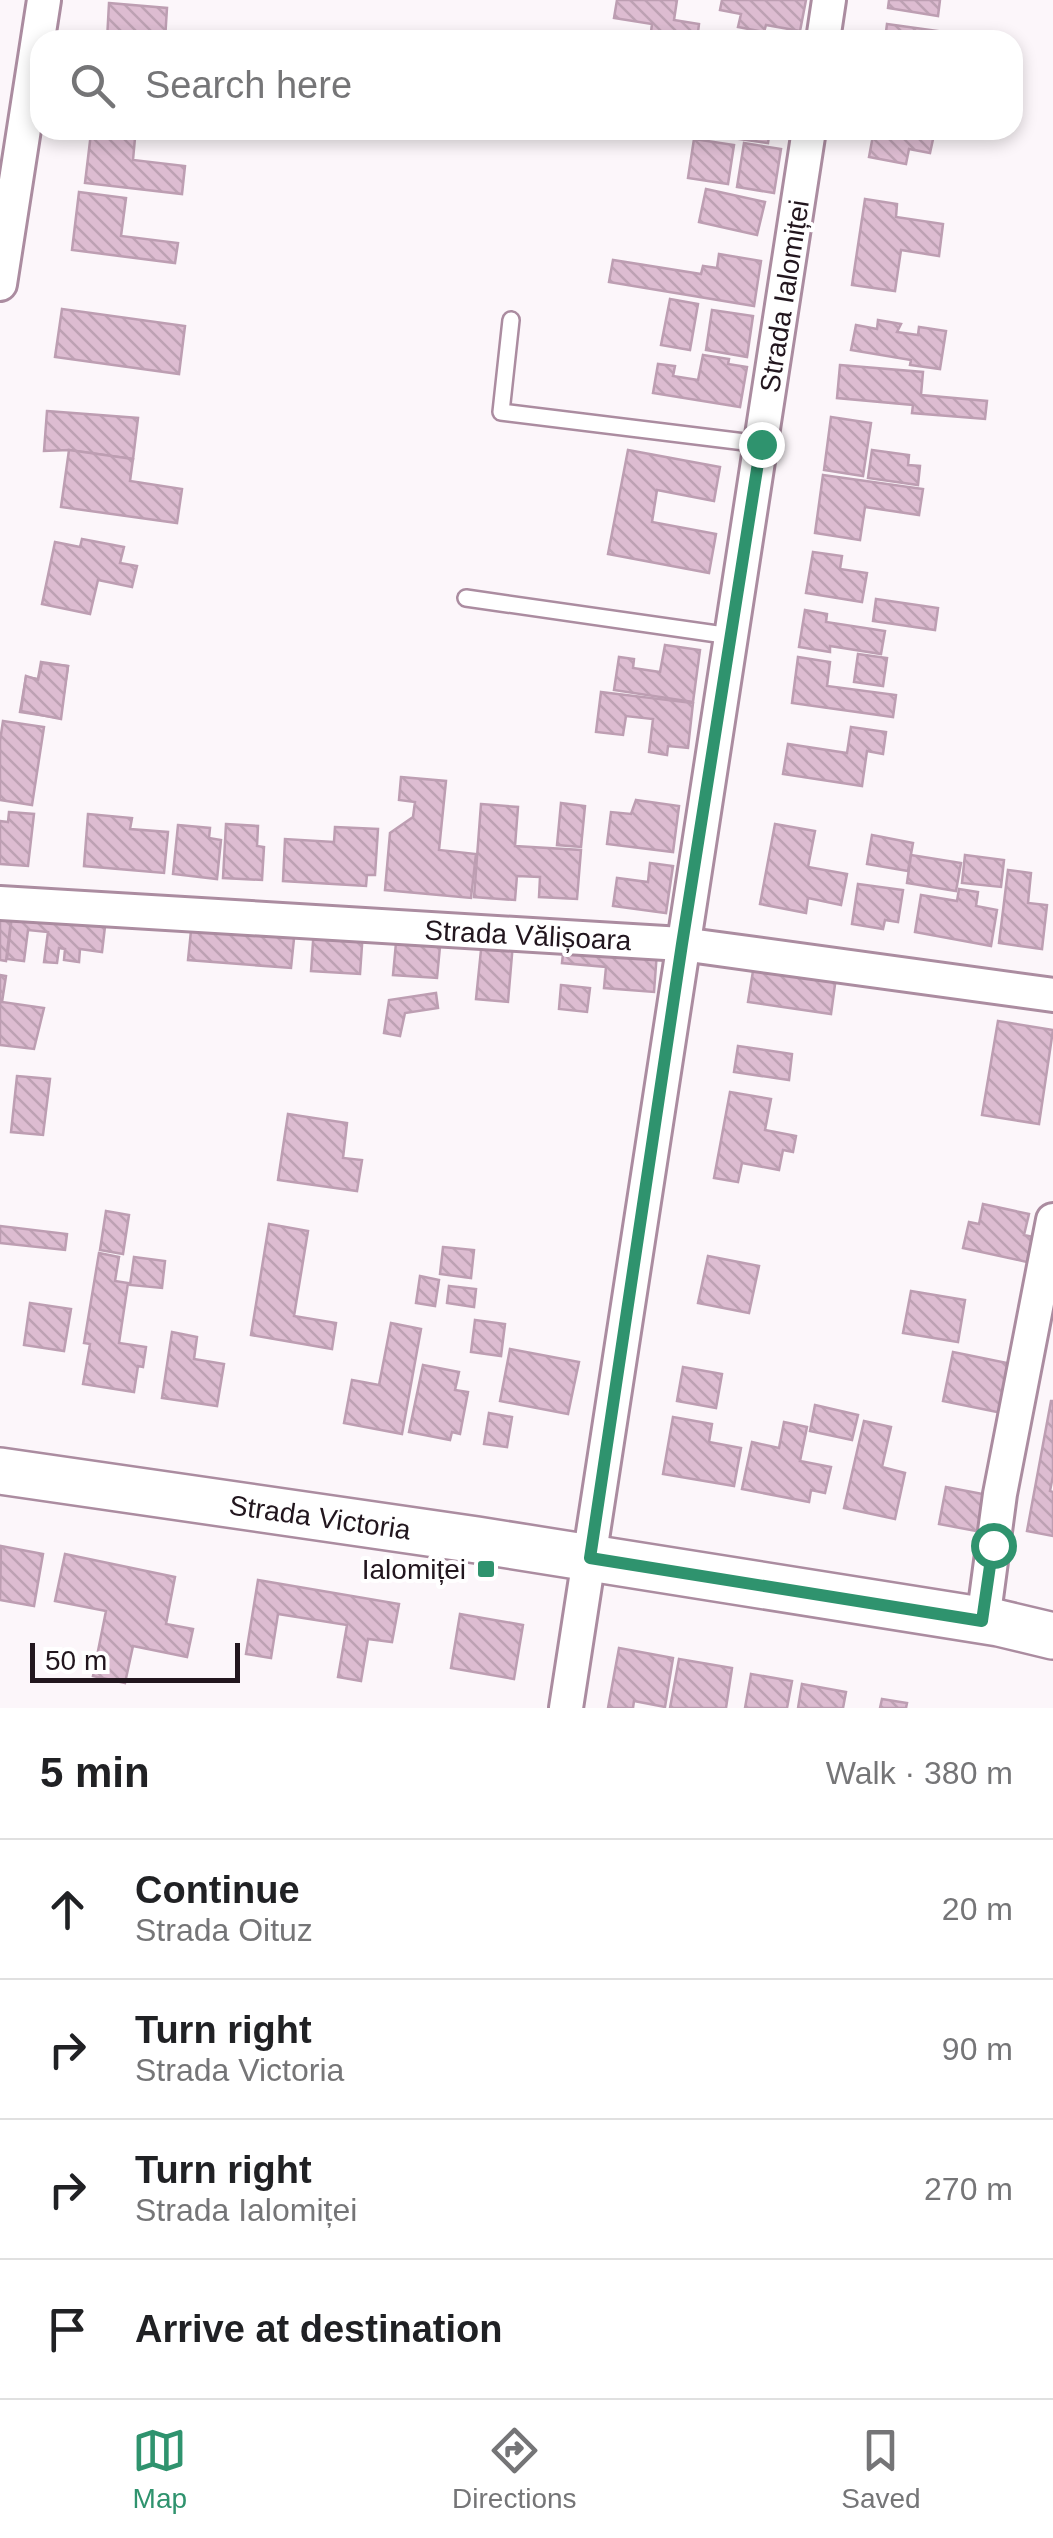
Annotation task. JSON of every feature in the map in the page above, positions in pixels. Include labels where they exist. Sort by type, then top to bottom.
[{"type":"street","points":[[39,30],[44,0]]},
{"type":"street","points":[[824,30],[829,0]]},
{"type":"street","points":[[0,284],[30,90]]},
{"type":"street","name":"Strada Ialomiței","points":[[566,1708],[807,140]]},
{"type":"street","name":"Strada Vălișoara","points":[[0,903],[682,944],[1053,995]]},
{"type":"street","points":[[982,1621],[1000,1494],[1053,1220]]},
{"type":"street","name":"Strada Victoria","points":[[0,1471],[590,1558],[1053,1636]]},
{"type":"lane","points":[[511,320],[501,412],[761,444]]},
{"type":"lane","points":[[466,598],[731,636]]},
{"type":"building","points":[[617,0],[677,0],[674,20],[699,24],[698,30],[651,30],[652,24],[614,18]]},
{"type":"building","points":[[722,0],[806,0],[800,30],[766,25],[765,30],[738,27],[741,14],[720,10]]},
{"type":"building","points":[[889,0],[940,0],[938,16],[888,8]]},
{"type":"building","points":[[109,3],[167,8],[166,30],[108,30]]},
{"type":"building","points":[[887,24],[931,30],[886,30]]},
{"type":"building","points":[[90,140],[135,140],[133,160],[185,166],[182,194],[85,183]]},
{"type":"building","points":[[694,140],[734,145],[728,184],[688,178]]},
{"type":"building","points":[[872,140],[933,140],[930,153],[909,149],[906,164],[869,157]]},
{"type":"building","points":[[744,143],[781,149],[774,193],[737,187]]},
{"type":"building","points":[[706,189],[765,202],[757,235],[699,222]]},
{"type":"building","points":[[79,192],[126,198],[121,236],[178,243],[175,263],[72,250]]},
{"type":"building","points":[[865,199],[897,204],[896,217],[943,224],[939,256],[901,250],[895,291],[852,285]]},
{"type":"building","points":[[719,254],[761,261],[754,306],[609,282],[613,260],[701,274],[703,266],[717,268]]},
{"type":"building","points":[[670,299],[698,304],[690,350],[661,345]]},
{"type":"building","points":[[62,309],[185,326],[179,374],[55,357]]},
{"type":"building","points":[[712,310],[753,316],[747,357],[706,350]]},
{"type":"building","points":[[878,320],[901,324],[897,332],[918,335],[919,327],[946,331],[940,369],[851,350],[856,325],[877,329]]},
{"type":"building","points":[[703,355],[747,367],[740,407],[653,393],[658,364],[675,366],[673,376],[698,380]]},
{"type":"building","points":[[840,365],[923,372],[921,395],[987,401],[985,419],[912,413],[913,405],[837,398]]},
{"type":"building","points":[[47,411],[138,418],[133,459],[69,450],[44,451]]},
{"type":"building","points":[[831,417],[871,423],[863,476],[824,470]]},
{"type":"building","points":[[69,450],[133,459],[130,481],[182,489],[177,523],[61,507]]},
{"type":"building","points":[[628,450],[720,467],[714,501],[657,490],[652,522],[716,534],[709,573],[608,554]]},
{"type":"building","points":[[872,450],[909,455],[908,465],[920,466],[918,485],[868,478]]},
{"type":"building","points":[[823,475],[923,489],[919,515],[865,507],[860,540],[815,533]]},
{"type":"building","points":[[82,539],[124,547],[120,563],[137,566],[132,587],[98,580],[90,614],[42,604],[55,542],[80,547]]},
{"type":"building","points":[[813,552],[842,556],[840,569],[867,573],[862,602],[806,593]]},
{"type":"building","points":[[876,599],[938,608],[935,630],[873,621]]},
{"type":"building","points":[[805,610],[827,614],[826,622],[885,631],[881,654],[830,646],[830,652],[799,647]]},
{"type":"building","points":[[665,645],[700,650],[693,702],[614,690],[619,657],[634,659],[633,668],[660,672]]},
{"type":"building","points":[[858,654],[887,658],[883,686],[854,682]]},
{"type":"building","points":[[798,657],[830,662],[827,686],[896,695],[893,717],[792,703]]},
{"type":"building","points":[[41,662],[68,666],[60,718],[20,712],[26,677],[38,679]]},
{"type":"building","points":[[42,663],[68,666],[61,719],[21,711],[26,676],[38,680]]},
{"type":"building","points":[[601,692],[693,703],[688,748],[668,746],[667,755],[649,752],[653,719],[626,716],[623,735],[596,732]]},
{"type":"building","points":[[3,721],[44,727],[32,805],[0,800]]},
{"type":"building","points":[[851,727],[886,732],[883,754],[867,751],[862,786],[783,774],[788,744],[847,753]]},
{"type":"building","points":[[401,777],[446,781],[439,850],[476,854],[471,898],[385,890],[390,833],[413,817],[415,802],[399,800]]},
{"type":"building","points":[[636,800],[679,806],[673,852],[607,844],[611,812],[631,814]]},
{"type":"building","points":[[561,803],[585,806],[581,847],[557,845]]},
{"type":"building","points":[[481,804],[518,807],[515,846],[581,850],[577,899],[539,897],[540,877],[517,876],[515,900],[474,897]]},
{"type":"building","points":[[9,812],[34,814],[28,866],[0,864],[0,821],[8,822]]},
{"type":"building","points":[[88,814],[132,818],[130,829],[168,832],[164,873],[84,866]]},
{"type":"building","points":[[226,824],[258,826],[257,846],[264,847],[262,880],[223,878]]},
{"type":"building","points":[[775,824],[815,831],[808,867],[847,874],[841,905],[808,898],[806,913],[760,904]]},
{"type":"building","points":[[178,825],[210,828],[209,838],[221,840],[217,879],[173,874]]},
{"type":"building","points":[[335,827],[378,829],[375,875],[367,875],[366,886],[283,881],[285,839],[334,842]]},
{"type":"building","points":[[872,835],[913,843],[908,871],[867,864]]},
{"type":"building","points":[[911,855],[961,863],[956,891],[907,883]]},
{"type":"building","points":[[965,855],[1004,860],[1001,887],[962,883]]},
{"type":"building","points":[[650,863],[673,866],[666,913],[613,906],[617,878],[648,882]]},
{"type":"building","points":[[1008,870],[1031,873],[1028,903],[1047,905],[1042,949],[999,943]]},
{"type":"building","points":[[858,884],[903,890],[898,922],[885,920],[883,929],[852,924]]},
{"type":"building","points":[[959,889],[978,892],[976,906],[997,910],[991,946],[915,932],[921,895],[957,901]]},
{"type":"building","points":[[13,906],[106,918],[102,952],[80,949],[79,962],[64,960],[65,949],[59,948],[57,963],[44,962],[48,932],[28,930],[24,961],[7,959]]},
{"type":"building","points":[[0,910],[12,912],[6,961],[0,960]]},
{"type":"building","points":[[192,921],[295,929],[291,968],[188,960]]},
{"type":"building","points":[[314,927],[363,931],[360,974],[311,971]]},
{"type":"building","points":[[397,932],[441,936],[437,978],[393,975]]},
{"type":"building","points":[[482,940],[513,943],[508,1002],[476,999]]},
{"type":"building","points":[[564,944],[657,952],[654,992],[604,988],[606,967],[562,963]]},
{"type":"building","points":[[754,965],[836,977],[831,1014],[748,1002]]},
{"type":"building","points":[[0,975],[6,976],[2,1002],[44,1008],[34,1049],[0,1045]]},
{"type":"building","points":[[561,985],[590,988],[587,1012],[559,1009]]},
{"type":"building","points":[[436,993],[438,1008],[405,1013],[400,1036],[384,1033],[389,1000]]},
{"type":"building","points":[[998,1021],[1053,1030],[1039,1124],[982,1115]]},
{"type":"building","points":[[738,1046],[792,1054],[789,1080],[734,1072]]},
{"type":"building","points":[[17,1076],[50,1079],[43,1135],[11,1132]]},
{"type":"building","points":[[730,1092],[771,1099],[765,1130],[796,1136],[793,1152],[783,1150],[779,1170],[742,1163],[738,1182],[714,1178]]},
{"type":"building","points":[[288,1114],[347,1123],[343,1158],[362,1160],[357,1191],[278,1180]]},
{"type":"building","points":[[983,1204],[1029,1214],[1024,1235],[1033,1237],[1027,1262],[963,1248],[969,1222],[979,1224]]},
{"type":"building","points":[[106,1211],[129,1215],[123,1254],[100,1250]]},
{"type":"building","points":[[269,1224],[308,1231],[294,1316],[336,1323],[332,1349],[251,1335]]},
{"type":"building","points":[[0,1226],[67,1234],[65,1250],[0,1243]]},
{"type":"building","points":[[443,1247],[474,1250],[471,1278],[440,1274]]},
{"type":"building","points":[[99,1253],[119,1257],[115,1281],[128,1283],[119,1343],[146,1347],[134,1392],[83,1384],[90,1344],[84,1343]]},
{"type":"building","points":[[708,1256],[759,1266],[749,1313],[698,1303]]},
{"type":"building","points":[[134,1257],[165,1261],[162,1288],[130,1285]]},
{"type":"building","points":[[420,1276],[439,1280],[435,1306],[416,1303]]},
{"type":"building","points":[[449,1286],[476,1289],[474,1307],[447,1303]]},
{"type":"building","points":[[911,1291],[965,1300],[958,1342],[903,1333]]},
{"type":"building","points":[[30,1303],[71,1309],[64,1351],[24,1345]]},
{"type":"building","points":[[475,1320],[505,1324],[501,1356],[471,1352]]},
{"type":"building","points":[[391,1323],[421,1329],[402,1434],[344,1423],[352,1380],[379,1385]]},
{"type":"building","points":[[172,1332],[197,1337],[194,1359],[224,1364],[217,1406],[162,1398]]},
{"type":"building","points":[[510,1349],[579,1362],[568,1414],[500,1401]]},
{"type":"building","points":[[953,1352],[1017,1365],[1007,1414],[943,1401]]},
{"type":"building","points":[[423,1365],[459,1372],[455,1390],[468,1392],[460,1434],[452,1432],[450,1440],[409,1432]]},
{"type":"building","points":[[683,1367],[722,1374],[716,1408],[677,1401]]},
{"type":"building","points":[[1051,1401],[1050,1491],[1053,1536],[1027,1531]]},
{"type":"building","points":[[815,1405],[858,1415],[852,1440],[810,1431]]},
{"type":"building","points":[[489,1413],[512,1417],[507,1447],[484,1444]]},
{"type":"building","points":[[673,1417],[712,1424],[709,1442],[741,1448],[734,1486],[663,1474]]},
{"type":"building","points":[[864,1421],[891,1427],[882,1467],[905,1473],[895,1519],[844,1508]]},
{"type":"building","points":[[784,1422],[807,1427],[800,1461],[831,1467],[825,1493],[811,1490],[809,1502],[742,1489],[752,1442],[779,1448]]},
{"type":"building","points":[[946,1487],[993,1496],[987,1533],[939,1524]]},
{"type":"building","points":[[1,1546],[43,1554],[34,1606],[0,1600]]},
{"type":"building","points":[[65,1554],[175,1577],[166,1624],[193,1629],[187,1657],[133,1646],[125,1683],[93,1676],[106,1611],[55,1601]]},
{"type":"building","points":[[258,1580],[399,1604],[392,1642],[368,1639],[361,1681],[338,1677],[347,1625],[278,1614],[271,1658],[246,1654]]},
{"type":"building","points":[[460,1614],[523,1625],[514,1679],[451,1668]]},
{"type":"building","points":[[619,1648],[673,1658],[665,1707],[634,1701],[633,1708],[608,1708]]},
{"type":"building","points":[[679,1659],[732,1668],[726,1708],[670,1708]]},
{"type":"building","points":[[751,1674],[792,1681],[787,1708],[745,1708]]},
{"type":"building","points":[[802,1684],[846,1692],[843,1708],[798,1708]]},
{"type":"building","points":[[882,1699],[907,1703],[906,1708],[880,1708]]},
{"type":"place","name":"Ialomiței","points":[[486,1569]]},
{"type":"route","points":[[761,444],[590,1558],[982,1621],[993,1545]]}]
